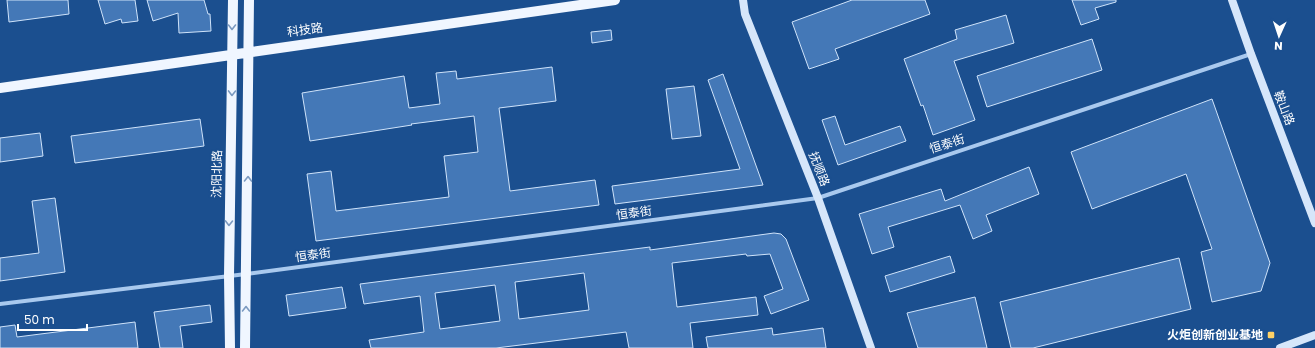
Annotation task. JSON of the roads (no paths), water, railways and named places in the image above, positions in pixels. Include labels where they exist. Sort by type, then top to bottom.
[{"type":"main road","name":"沈阳北路","points":[[230,348],[228,276],[233,0]]},
{"type":"main road","points":[[246,348],[250,0]]},
{"type":"main road","name":"科技路","points":[[0,88],[250,51],[615,0]]},
{"type":"street","name":"抚顺路","points":[[743,0],[745,14],[818,198],[871,348]]},
{"type":"street","name":"鞍山路","points":[[1232,0],[1315,223]]},
{"type":"street","name":"恒泰街","points":[[0,304],[246,274],[818,198],[1251,54]]},
{"type":"street","points":[[1280,348],[1315,335]]},
{"type":"place","name":"火炬创新创业基地","points":[[1271,335]]}]
